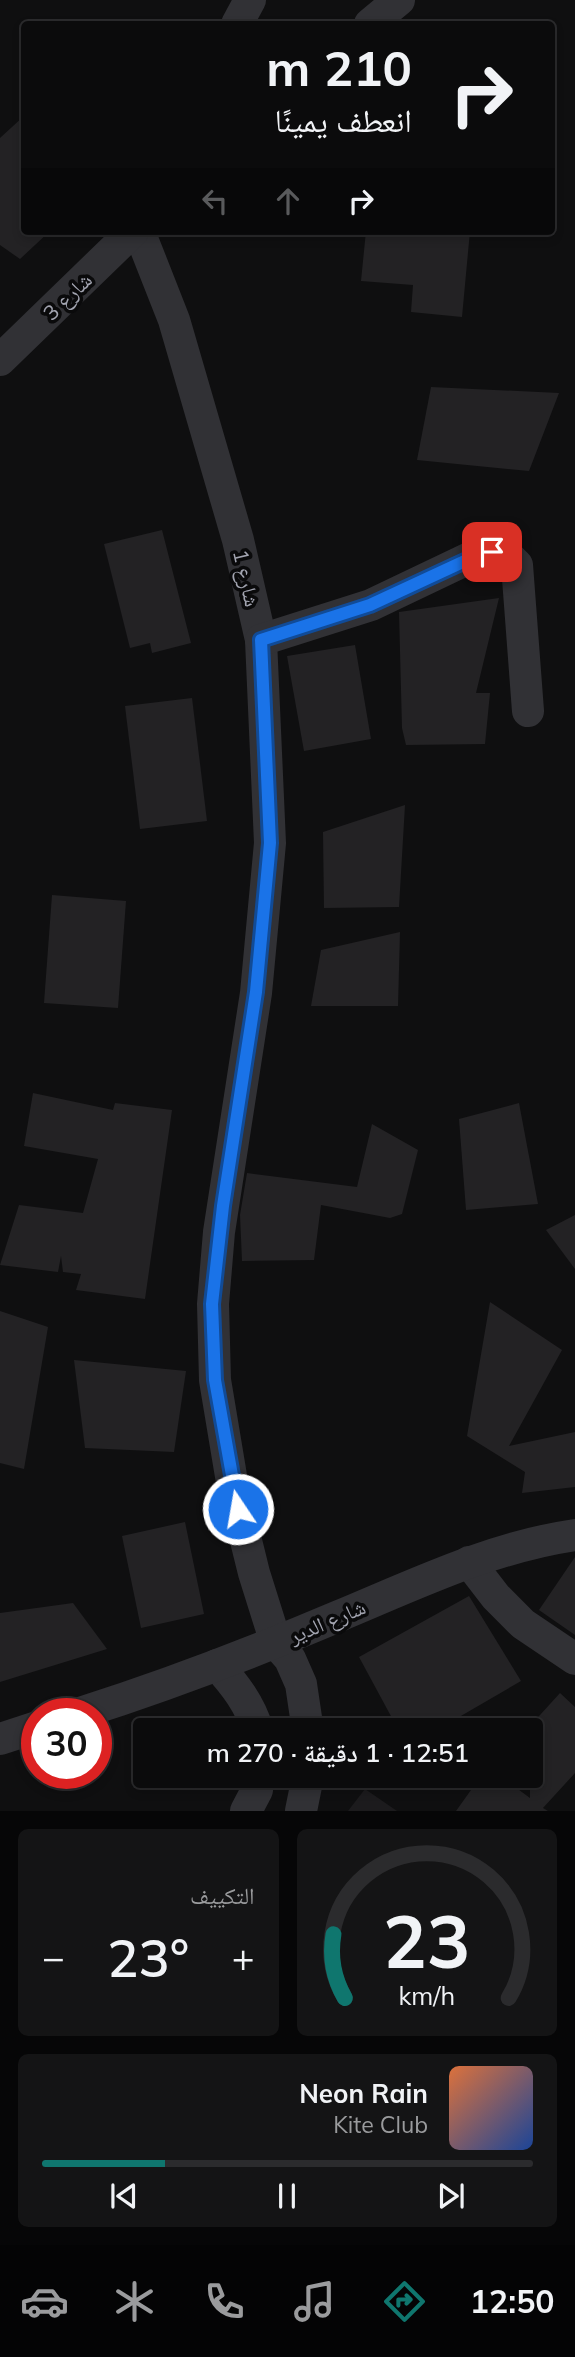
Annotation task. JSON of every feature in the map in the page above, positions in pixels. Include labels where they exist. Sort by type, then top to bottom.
[{"type":"street","points":[[239,21],[250,0]]},
{"type":"street","points":[[374,21],[399,0]]},
{"type":"street","name":"شارع 3","points":[[0,360],[129,235]]},
{"type":"street","name":"شارع 1","points":[[141,235],[174,320],[238,540],[261,640],[270,843],[256,992],[223,1206],[212,1304],[215,1380],[233,1488],[254,1573],[276,1643],[290,1659],[301,1684],[306,1718]]},
{"type":"street","points":[[261,640],[370,605],[480,554],[506,554],[517,565],[528,711]]},
{"type":"street","name":"شارع الدير","points":[[112,1702],[276,1643],[469,1562],[544,1539],[575,1535]]},
{"type":"street","points":[[469,1562],[496,1597],[523,1624],[575,1659]]},
{"type":"street","points":[[217,1665],[236,1687],[255,1718]]},
{"type":"street","points":[[0,1738],[21,1732]]},
{"type":"street","points":[[246,1811],[257,1788]]},
{"type":"street","points":[[302,1811],[306,1788]]},
{"type":"shaded area","points":[[365,1789],[397,1811],[348,1811]]},
{"type":"building","points":[[21,119],[21,235],[46,235],[20,259],[0,245],[0,138]]},
{"type":"building","points":[[366,235],[470,235],[462,317],[411,312],[413,285],[361,281]]},
{"type":"building","points":[[431,387],[559,393],[529,471],[417,460]]},
{"type":"building","points":[[162,530],[191,643],[152,653],[150,643],[130,648],[104,544]]},
{"type":"building","points":[[499,598],[476,693],[490,693],[485,744],[406,745],[402,728],[399,612]]},
{"type":"building","points":[[355,645],[371,739],[304,751],[287,656]]},
{"type":"building","points":[[192,698],[207,821],[140,829],[125,706]]},
{"type":"building","points":[[405,805],[399,907],[324,908],[323,832]]},
{"type":"building","points":[[52,895],[126,901],[118,1008],[44,1003]]},
{"type":"building","points":[[400,932],[398,1006],[311,1006],[321,950]]},
{"type":"building","points":[[33,1093],[113,1110],[115,1103],[172,1110],[145,1299],[76,1290],[81,1274],[63,1272],[61,1256],[58,1272],[0,1265],[19,1205],[83,1213],[98,1159],[24,1146]]},
{"type":"building","points":[[519,1103],[538,1204],[466,1210],[459,1119]]},
{"type":"building","points":[[372,1124],[418,1150],[402,1214],[390,1218],[321,1205],[314,1260],[242,1261],[240,1215],[247,1173],[357,1187]]},
{"type":"building","points":[[575,1215],[575,1269],[546,1230]]},
{"type":"building","points":[[490,1302],[562,1350],[509,1446],[575,1432],[575,1487],[522,1493],[525,1472],[467,1436]]},
{"type":"building","points":[[0,1311],[48,1327],[24,1469],[0,1463]]},
{"type":"building","points":[[74,1360],[186,1371],[174,1452],[85,1448]]},
{"type":"building","points":[[185,1522],[204,1614],[141,1628],[122,1536]]},
{"type":"building","points":[[575,1557],[575,1635],[539,1610]]},
{"type":"building","points":[[469,1596],[521,1681],[457,1718],[392,1718],[359,1657]]},
{"type":"building","points":[[73,1603],[107,1649],[0,1682],[0,1613]]},
{"type":"building","points":[[560,1693],[575,1707],[575,1773],[543,1808],[548,1811],[456,1811],[472,1788],[516,1788],[530,1798],[530,1788],[543,1788],[543,1718],[537,1718]]},
{"type":"route","points":[[238,1509],[215,1380],[212,1304],[237,1104],[256,992],[270,843],[261,640],[370,605],[480,554],[492,552]]}]
